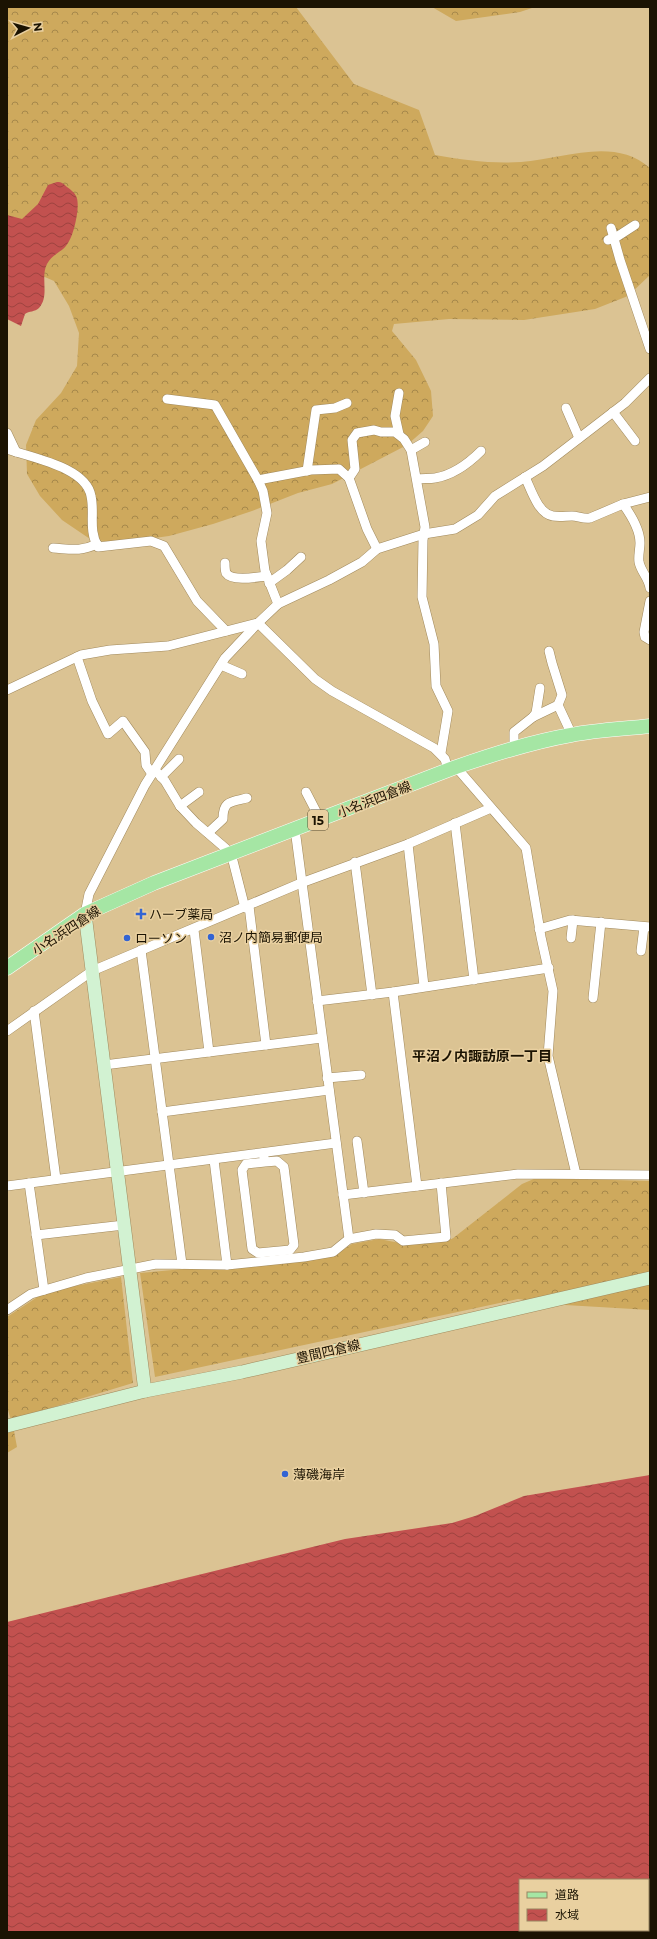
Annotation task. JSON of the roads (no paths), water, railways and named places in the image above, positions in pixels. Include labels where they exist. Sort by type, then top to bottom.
[{"type":"main road","name":"小名浜四倉線","points":[[7,968],[85,914],[154,883],[452,769],[514,748],[572,735],[650,726]]},
{"type":"main road","points":[[85,914],[145,1391]]},
{"type":"main road","name":"豊間四倉線","points":[[7,1426],[145,1391],[242,1372],[650,1278]]},
{"type":"street","points":[[611,239],[635,224]]},
{"type":"street","points":[[611,228],[611,239],[650,349]]},
{"type":"street","points":[[85,914],[89,894],[156,774],[221,665],[230,652],[278,604],[362,562],[376,549],[424,534],[455,529],[478,515],[495,496],[525,477],[625,403],[650,378]]},
{"type":"street","points":[[399,393],[395,416],[399,434],[411,450],[425,527],[422,597],[434,644],[436,686],[448,711],[440,753]]},
{"type":"street","points":[[167,399],[215,405],[258,480],[267,508],[261,542],[268,579],[278,604]]},
{"type":"street","points":[[307,471],[316,410],[335,408],[348,403]]},
{"type":"street","points":[[566,408],[579,438]]},
{"type":"street","points":[[613,412],[635,441]]},
{"type":"street","points":[[349,478],[355,469],[352,440],[357,433],[374,430],[381,432],[395,432],[399,434]]},
{"type":"street","points":[[7,433],[11,451],[72,471],[86,483],[91,496],[93,537],[98,547],[151,541],[164,546],[197,601],[226,631]]},
{"type":"street","points":[[411,450],[425,442]]},
{"type":"street","points":[[417,479],[437,477],[451,472],[470,462],[481,451]]},
{"type":"street","points":[[258,480],[307,471],[340,469],[349,478],[367,529],[376,549]]},
{"type":"street","points":[[525,477],[542,510],[554,517],[573,516],[585,519],[590,518],[623,504],[650,497]]},
{"type":"street","points":[[623,504],[632,516],[636,526],[640,542],[639,562],[645,577],[650,584]]},
{"type":"street","points":[[53,548],[73,551],[89,548],[97,544]]},
{"type":"street","points":[[224,563],[226,572],[231,577],[268,579],[290,567],[301,557]]},
{"type":"street","points":[[650,600],[644,632],[645,637],[650,640]]},
{"type":"street","points":[[258,623],[315,679],[332,691],[440,753],[452,769],[491,808],[526,848],[539,929],[554,990],[548,1056],[576,1174]]},
{"type":"street","points":[[7,690],[77,657],[110,650],[168,646],[258,623]]},
{"type":"street","points":[[514,748],[514,732],[533,718],[558,705],[562,695],[552,664],[550,651]]},
{"type":"street","points":[[77,657],[92,701],[108,734],[123,721],[145,752],[146,765],[156,774],[180,806],[231,853],[247,907],[266,1045]]},
{"type":"street","points":[[221,665],[242,674]]},
{"type":"street","points":[[533,718],[539,702],[540,688]]},
{"type":"street","points":[[558,705],[572,735]]},
{"type":"street","points":[[156,774],[179,759]]},
{"type":"street","points":[[180,806],[198,792]]},
{"type":"street","points":[[306,792],[320,819]]},
{"type":"street","points":[[208,833],[223,819],[223,810],[225,806],[247,798]]},
{"type":"street","points":[[7,1031],[92,971],[141,950],[194,930],[301,883],[355,862],[408,844],[491,808]]},
{"type":"street","points":[[455,823],[474,980]]},
{"type":"street","points":[[294,829],[349,1240]]},
{"type":"street","points":[[408,844],[424,986]]},
{"type":"street","points":[[355,862],[372,995]]},
{"type":"street","points":[[539,929],[573,920],[647,927],[641,951]]},
{"type":"street","points":[[571,938],[573,920]]},
{"type":"street","points":[[593,998],[601,922]]},
{"type":"street","points":[[194,930],[209,1052]]},
{"type":"street","points":[[141,950],[182,1264]]},
{"type":"street","points":[[317,1001],[372,995],[549,968]]},
{"type":"street","points":[[393,992],[417,1186]]},
{"type":"street","points":[[34,1011],[56,1179]]},
{"type":"street","points":[[104,1065],[322,1038]]},
{"type":"street","points":[[327,1078],[361,1075]]},
{"type":"street","points":[[162,1112],[329,1090]]},
{"type":"street","points":[[357,1141],[364,1193]]},
{"type":"street","points":[[7,1186],[169,1165],[214,1160],[264,1157],[336,1143]]},
{"type":"street","points":[[264,1157],[277,1161],[284,1166],[294,1245],[290,1250],[258,1253],[252,1249],[242,1170],[246,1164],[264,1157]]},
{"type":"street","points":[[214,1160],[227,1265]]},
{"type":"street","points":[[343,1195],[518,1174],[650,1175]]},
{"type":"street","points":[[29,1183],[44,1290]]},
{"type":"street","points":[[7,1310],[31,1294],[86,1278],[130,1271],[156,1264],[227,1265],[304,1258],[332,1252],[349,1240],[376,1234],[395,1235],[403,1241],[446,1237],[441,1183]]},
{"type":"street","points":[[36,1235],[124,1224]]},
{"type":"water","points":[[57,182],[64,184],[76,196],[78,206],[74,227],[66,246],[47,264],[44,275],[45,292],[42,303],[39,308],[25,314],[21,326],[7,319],[7,215],[22,219],[38,204],[48,185]]},
{"type":"water","points":[[650,1475],[650,1932],[7,1932],[7,1622],[345,1539],[452,1523],[475,1516],[524,1496]]},
{"type":"place","name":"ハーブ薬局","points":[[141,914]]},
{"type":"place","name":"沼ノ内簡易郵便局","points":[[211,937]]},
{"type":"place","name":"ローソン","points":[[127,938]]},
{"type":"place","name":"薄磯海岸","points":[[285,1474]]},
{"type":"district","name":"平沼ノ内諏訪原一丁目","points":[[482,1056]]}]
